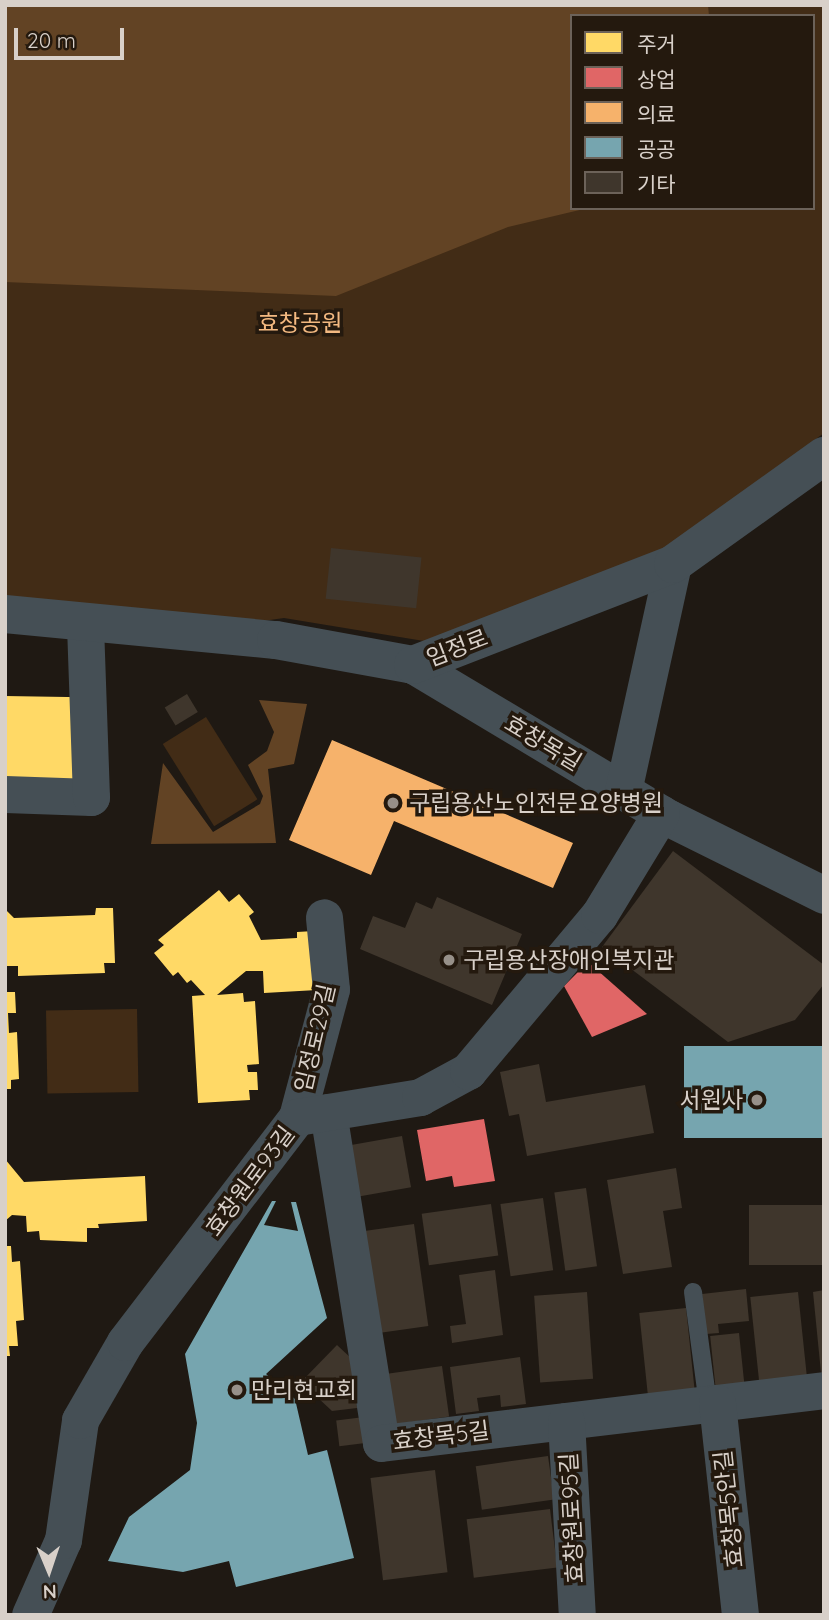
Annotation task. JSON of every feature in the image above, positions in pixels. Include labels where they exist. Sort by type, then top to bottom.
[{"type":"street","name":"임정로","points":[[5,614],[276,640],[413,665],[673,564],[824,456]]},
{"type":"street","points":[[623,791],[673,564]]},
{"type":"street","points":[[5,794],[91,797],[85,623]]},
{"type":"street","name":"효창목길","points":[[413,665],[661,813],[824,895]]},
{"type":"street","points":[[313,1115],[420,1097],[468,1071],[598,915],[661,813]]},
{"type":"street","name":"임정로29길","points":[[313,1115],[331,989],[324,917]]},
{"type":"street","name":"효창목5길","points":[[313,1115],[381,1443],[824,1390]]},
{"type":"street","name":"효창원로93길","points":[[30,1615],[63,1540],[80,1420],[125,1342],[313,1115]]},
{"type":"street","name":"효창목5안길","points":[[712,1404],[740,1615]]},
{"type":"street","name":"효창원로95길","points":[[566,1421],[578,1615]]},
{"type":"lane","points":[[693,1292],[712,1404]]},
{"type":"green space","name":"효창공원","points":[[5,5],[824,5],[824,433],[667,549],[436,643],[284,618],[197,630],[5,605]]},
{"type":"green space","points":[[206,717],[257,799],[214,826],[163,744]]},
{"type":"green space","points":[[137,1009],[138,1092],[47,1094],[46,1011]]},
{"type":"shaded area","points":[[5,5],[708,5],[709,14],[570,14],[570,210],[580,210],[508,227],[336,296],[5,282]]},
{"type":"shaded area","points":[[259,700],[307,704],[294,764],[268,769],[276,843],[151,844],[163,763],[213,832],[260,804],[263,796],[248,765],[267,751],[274,732]]},
{"type":"building: 주거","points":[[5,696],[83,697],[82,780],[5,779]]},
{"type":"building: 주거","points":[[219,890],[229,902],[239,894],[254,912],[249,916],[261,940],[297,938],[297,932],[314,931],[317,990],[264,993],[263,971],[246,971],[217,995],[243,993],[244,1002],[255,1001],[259,1064],[247,1065],[248,1072],[257,1072],[258,1090],[249,1090],[250,1100],[198,1103],[192,996],[205,995],[191,980],[187,983],[178,972],[173,976],[154,953],[164,945],[158,940]]},
{"type":"building: 주거","points":[[96,908],[113,908],[115,963],[104,963],[105,973],[18,976],[18,966],[5,966],[5,909],[14,918],[95,915]]},
{"type":"building: 주거","points":[[5,992],[15,992],[16,1013],[8,1013],[9,1033],[17,1032],[19,1079],[11,1080],[11,1089],[5,1089]]},
{"type":"building: 주거","points":[[5,1159],[24,1182],[145,1176],[147,1221],[98,1224],[99,1228],[87,1228],[87,1242],[40,1240],[39,1231],[27,1232],[26,1216],[12,1215],[5,1221]]},
{"type":"building: 주거","points":[[5,1246],[11,1246],[12,1262],[20,1261],[24,1320],[16,1321],[18,1346],[9,1346],[10,1356],[5,1356]]},
{"type":"building: 상업","points":[[588,962],[647,1014],[592,1037],[564,986]]},
{"type":"building: 상업","points":[[484,1119],[495,1181],[454,1187],[452,1176],[426,1181],[417,1130]]},
{"type":"building: 의료","name":"구립용산노인전문요양병원","points":[[332,740],[573,843],[553,888],[394,821],[371,875],[289,840]]},
{"type":"building: 공공","name":"서원사","points":[[684,1046],[824,1046],[824,1138],[684,1138]]},
{"type":"building: 공공","name":"만리현교회","points":[[272,1201],[276,1201],[264,1225],[298,1231],[291,1202],[296,1202],[327,1318],[266,1374],[295,1399],[308,1455],[327,1450],[354,1558],[236,1587],[229,1561],[183,1572],[108,1561],[129,1517],[190,1470],[197,1423],[185,1354]]},
{"type":"building: 기타","points":[[331,548],[422,558],[416,608],[326,599]]},
{"type":"building: 기타","points":[[187,694],[198,712],[176,725],[165,707]]},
{"type":"building: 기타","points":[[673,851],[824,965],[824,984],[795,1020],[728,1042],[602,947]]},
{"type":"building: 기타","name":"구립용산장애인복지관","points":[[437,897],[522,934],[492,1005],[360,949],[373,916],[405,928],[416,902],[432,909]]},
{"type":"building: 기타","points":[[539,1064],[546,1102],[645,1085],[654,1133],[527,1156],[519,1114],[509,1116],[500,1072]]},
{"type":"building: 기타","points":[[402,1136],[411,1187],[359,1196],[350,1145]]},
{"type":"building: 기타","points":[[676,1168],[682,1208],[663,1211],[672,1267],[623,1274],[607,1180]]},
{"type":"building: 기타","points":[[586,1188],[597,1266],[565,1271],[554,1192]]},
{"type":"building: 기타","points":[[543,1198],[553,1270],[511,1276],[500,1204]]},
{"type":"building: 기타","points":[[491,1204],[498,1255],[429,1265],[422,1214]]},
{"type":"building: 기타","points":[[749,1205],[824,1205],[824,1265],[749,1265]]},
{"type":"building: 기타","points":[[414,1224],[428,1326],[370,1334],[356,1232]]},
{"type":"building: 기타","points":[[495,1270],[503,1335],[452,1343],[450,1326],[466,1324],[459,1275]]},
{"type":"building: 기타","points":[[746,1289],[749,1321],[718,1324],[719,1333],[706,1334],[702,1294]]},
{"type":"building: 기타","points":[[824,1290],[824,1383],[822,1383],[813,1292]]},
{"type":"building: 기타","points":[[587,1292],[593,1379],[540,1382],[534,1296]]},
{"type":"building: 기타","points":[[798,1292],[808,1383],[760,1388],[750,1297]]},
{"type":"building: 기타","points":[[686,1308],[696,1400],[649,1405],[639,1313]]},
{"type":"building: 기타","points":[[739,1333],[745,1386],[716,1389],[710,1336]]},
{"type":"building: 기타","points":[[337,1345],[353,1360],[357,1408],[332,1411],[301,1382]]},
{"type":"building: 기타","points":[[520,1357],[526,1404],[501,1407],[500,1395],[477,1398],[479,1411],[456,1414],[450,1367]]},
{"type":"building: 기타","points":[[442,1366],[449,1417],[393,1424],[386,1374]]},
{"type":"building: 기타","points":[[364,1417],[367,1443],[339,1446],[336,1420]]},
{"type":"building: 기타","points":[[548,1456],[554,1500],[482,1510],[476,1466]]},
{"type":"building: 기타","points":[[435,1470],[448,1572],[383,1580],[370,1478]]},
{"type":"building: 기타","points":[[550,1509],[557,1568],[474,1578],[467,1519]]},
{"type":"place","name":"구립용산노인전문요양병원","points":[[393,803]]},
{"type":"place","name":"구립용산장애인복지관","points":[[449,960]]},
{"type":"place","name":"서원사","points":[[757,1100]]},
{"type":"place","name":"만리현교회","points":[[237,1390]]}]
